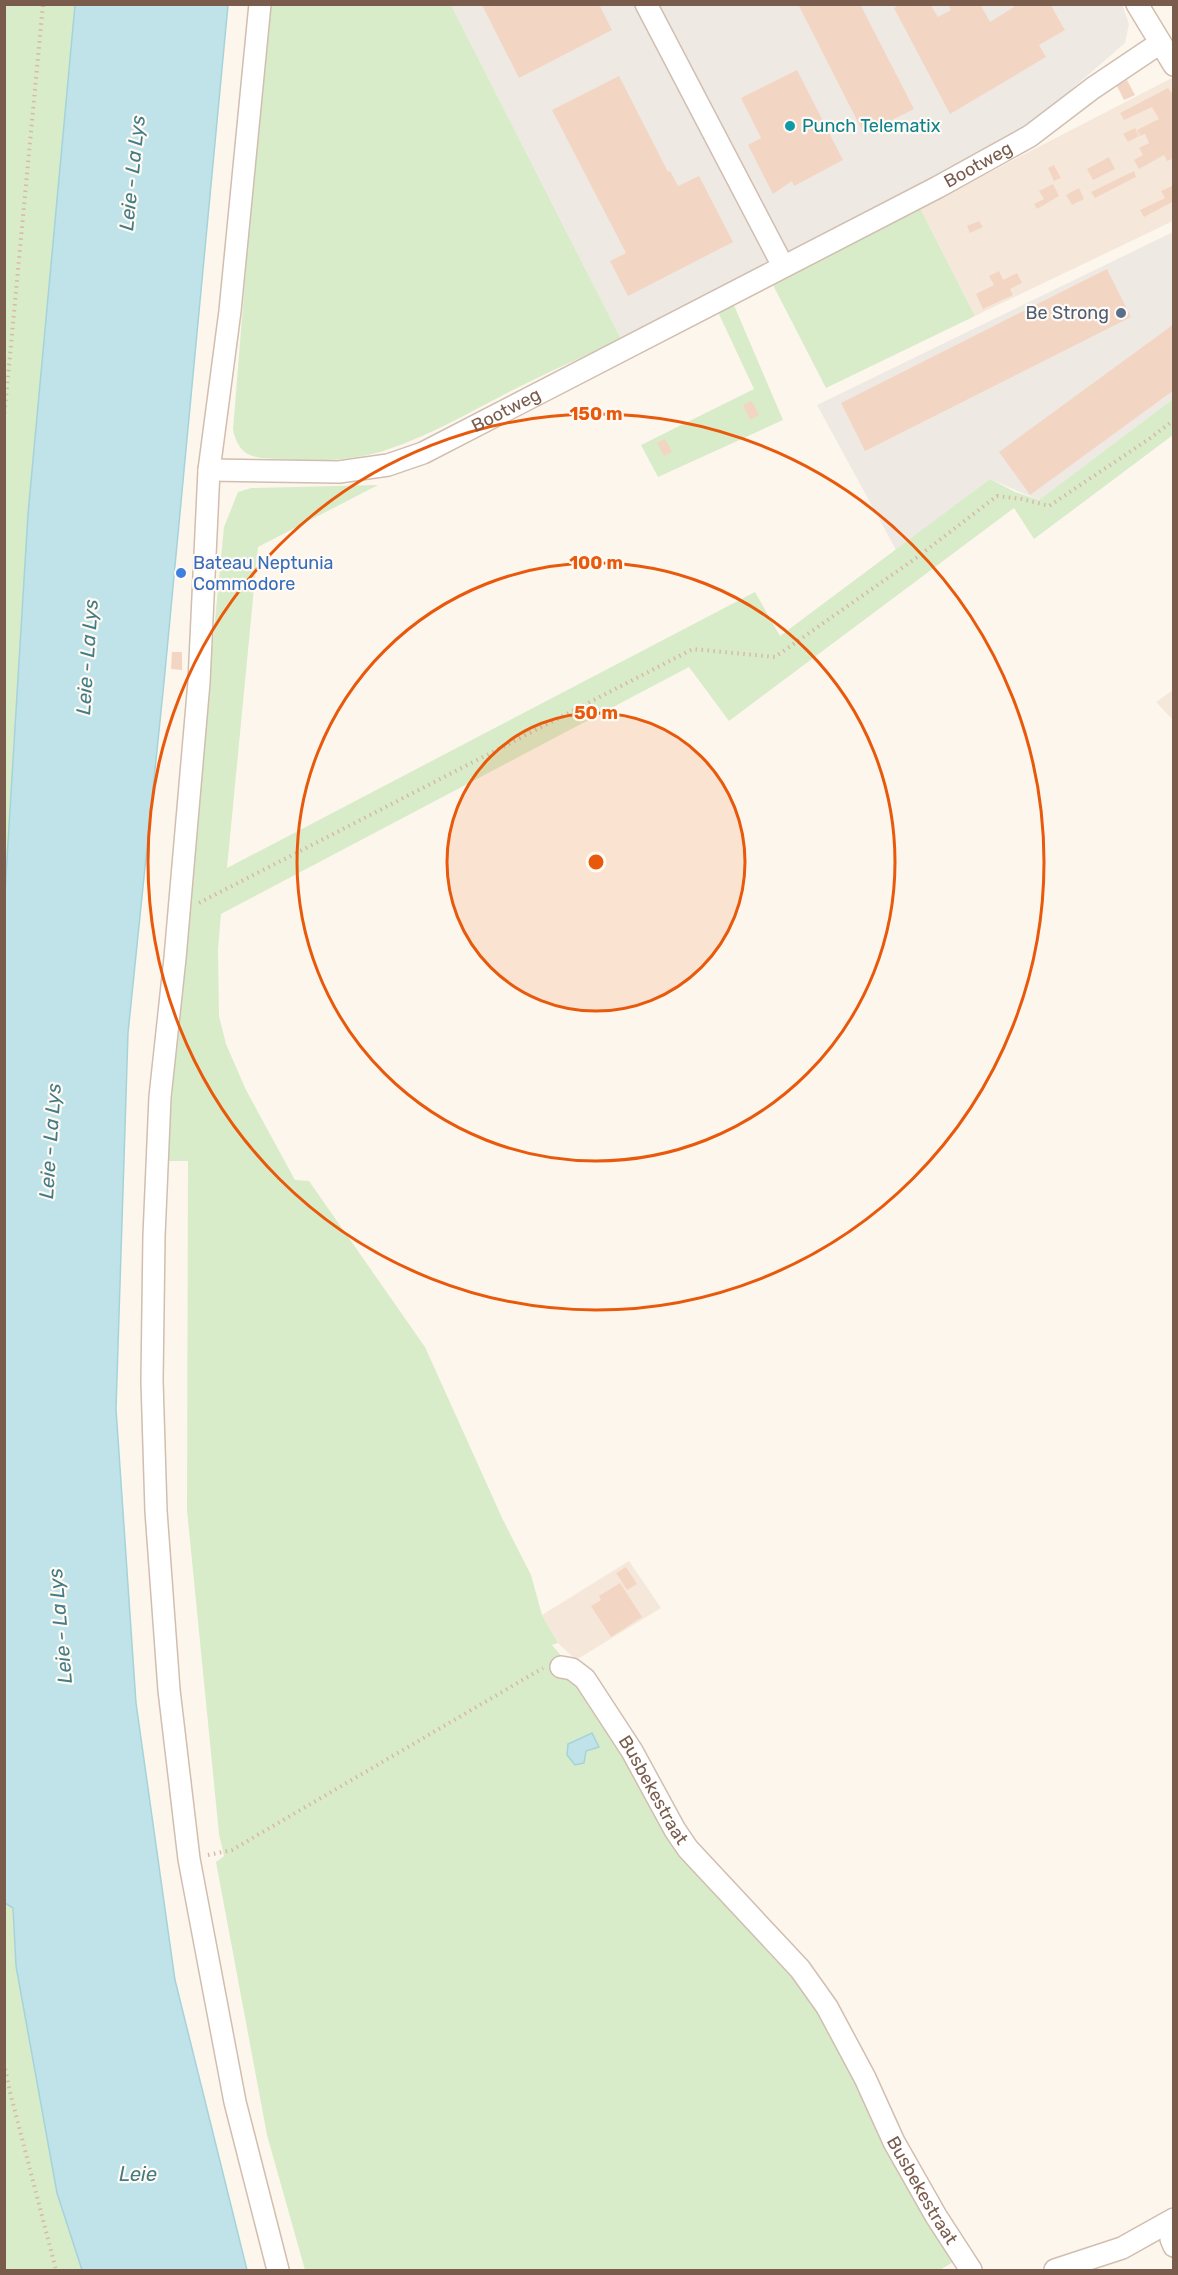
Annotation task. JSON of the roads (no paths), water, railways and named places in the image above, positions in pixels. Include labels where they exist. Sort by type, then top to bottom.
[{"type":"street","points":[[260,4],[230,311],[209,470],[199,682],[160,1097],[154,1236],[152,1381],[156,1511],[168,1679],[189,1859],[234,2102],[278,2271]]},
{"type":"street","points":[[646,4],[783,266]]},
{"type":"street","points":[[1137,4],[1173,64]]},
{"type":"street","name":"Bootweg","points":[[209,470],[339,472],[388,465],[423,453],[938,187],[1030,136],[1093,88],[1160,43]]},
{"type":"street","name":"Busbekestraat","points":[[561,1667],[572,1669],[585,1679],[632,1751],[675,1830],[688,1849],[793,1961],[827,2007],[865,2079],[894,2142],[941,2225],[971,2271]]},
{"type":"street","points":[[1173,2220],[1171,2239],[1173,2246]]},
{"type":"street","points":[[1055,2271],[1122,2248],[1173,2220]]},
{"type":"water","name":"Leie","points":[[75,5],[228,5],[164,682],[128,1033],[116,1409],[136,1703],[175,1980],[247,2270],[82,2270],[57,2193],[16,1966],[13,1908],[5,1903],[5,892],[28,514]]},
{"type":"water","points":[[592,1733],[599,1747],[586,1751],[584,1763],[575,1765],[567,1755],[568,1744]]},
{"type":"place","name":"Punch Telematix","points":[[790,126]]},
{"type":"place","name":"Be Strong","points":[[1121,313]]},
{"type":"place","name":"Bateau Neptunia Commodore","points":[[181,573]]},
{"type":"water label","name":"Leie - La Lys","points":[[132,173]]},
{"type":"water label","name":"Leie - La Lys","points":[[87,657]]},
{"type":"water label","name":"Leie - La Lys","points":[[50,1141]]},
{"type":"water label","name":"Leie - La Lys","points":[[60,1626]]}]
